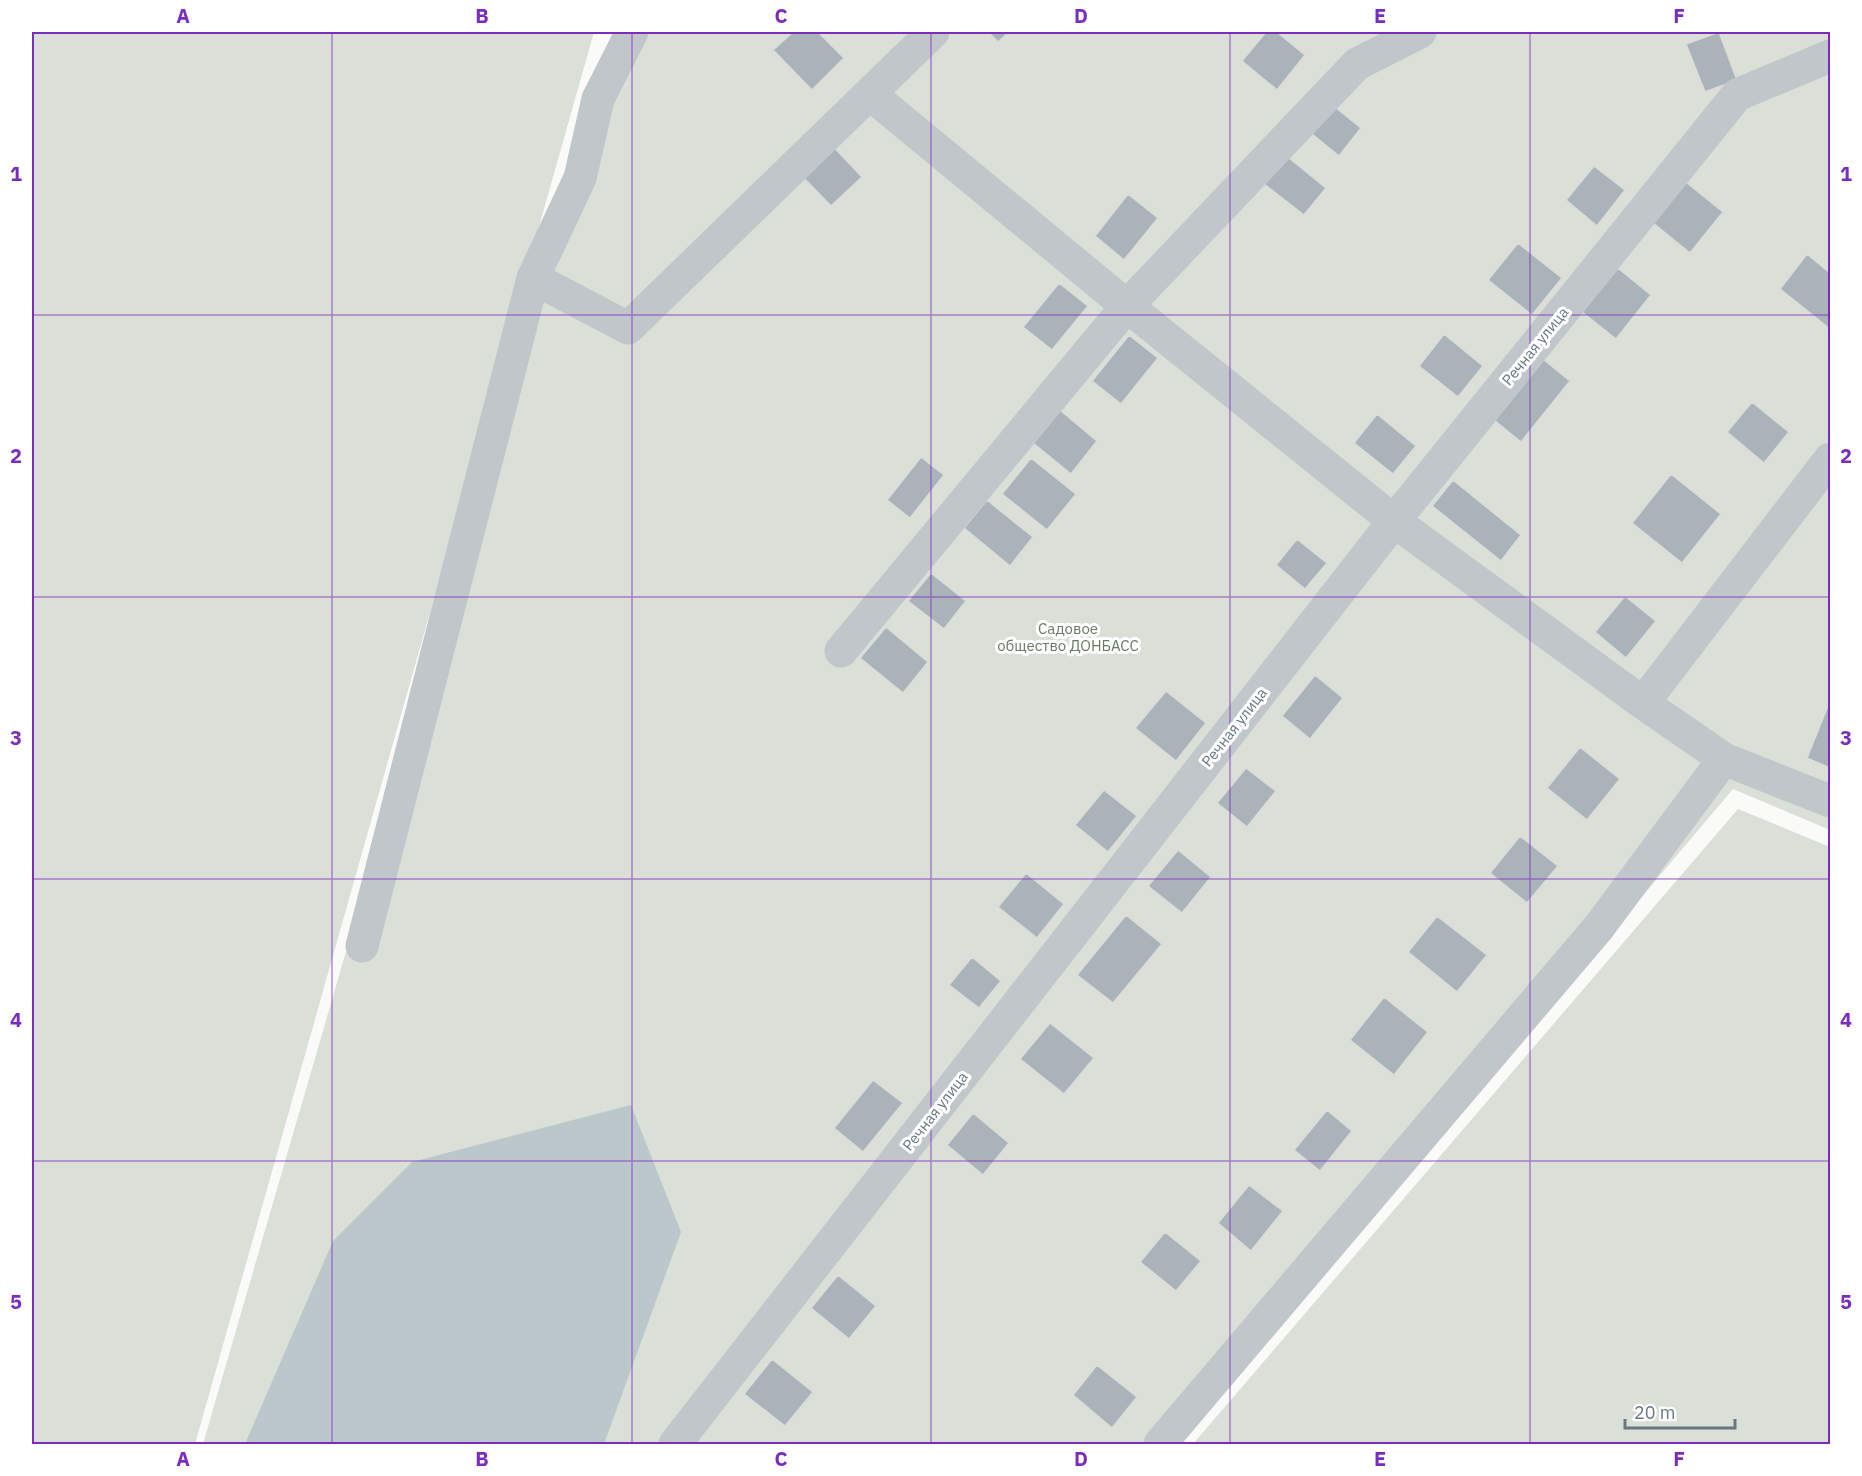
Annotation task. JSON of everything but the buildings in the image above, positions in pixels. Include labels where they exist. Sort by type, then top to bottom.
[{"type":"street","points":[[362,946],[533,278],[580,178],[598,99],[632,32]]},
{"type":"street","points":[[841,651],[1127,306],[1357,64],[1420,32]]},
{"type":"street","points":[[533,278],[628,328],[870,94],[923,35]]},
{"type":"street","name":"Речная улица","points":[[675,1444],[1394,521],[1737,95],[1830,56]]},
{"type":"street","points":[[870,94],[1127,306],[1394,521],[1643,703],[1724,759],[1830,801]]},
{"type":"street","points":[[1643,703],[1830,459]]},
{"type":"street","points":[[1160,1444],[1599,927],[1724,759]]},
{"type":"green space","points":[[32,32],[594,32],[195,1444],[32,1444]]},
{"type":"green space","name":"Садовое общество ДОНБАСС","points":[[613,32],[1830,32],[1830,830],[1733,789],[1179,1444],[203,1444]]},
{"type":"green space","points":[[1738,809],[1830,847],[1830,1444],[1193,1444]]},
{"type":"shaded area","points":[[631,1105],[681,1232],[604,1444],[245,1444],[333,1241],[412,1162]]}]
